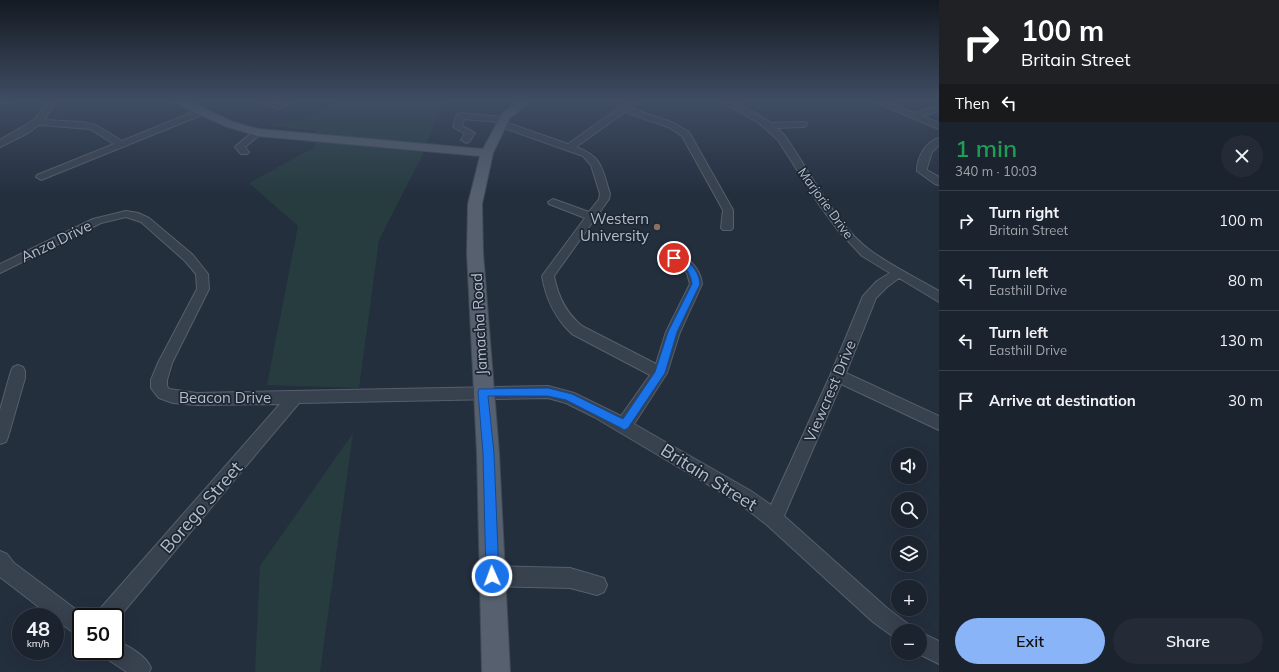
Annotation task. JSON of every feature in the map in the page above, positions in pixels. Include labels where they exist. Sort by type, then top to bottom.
[{"type":"main road","name":"Jamacha Road","points":[[496,672],[488,453],[475,253],[475,204],[487,153],[497,131]]},
{"type":"main road","points":[[258,132],[487,153]]},
{"type":"street","points":[[0,144],[22,131]]},
{"type":"street","points":[[99,131],[121,144]]},
{"type":"street","points":[[41,177],[153,131]]},
{"type":"street","points":[[466,131],[470,133],[466,140]]},
{"type":"street","points":[[527,131],[586,154],[597,167],[605,194],[604,199],[548,276],[555,300],[567,322],[577,330],[660,373]]},
{"type":"street","points":[[570,147],[592,131]]},
{"type":"street","points":[[682,131],[686,134],[728,210],[727,228]]},
{"type":"street","name":"Marjorie Drive","points":[[775,131],[782,138],[840,227],[866,253],[939,297]]},
{"type":"street","points":[[244,152],[240,147],[258,132]]},
{"type":"street","points":[[939,141],[933,143],[929,148],[922,168],[922,172],[939,182]]},
{"type":"street","points":[[553,202],[591,216]]},
{"type":"street","name":"Beacon Drive","points":[[114,216],[130,214],[144,220],[189,258],[202,274],[203,289],[165,363],[159,380],[159,388],[164,394],[173,397],[197,399],[483,392]]},
{"type":"street","name":"Anza Drive","points":[[0,269],[97,221],[114,216]]},
{"type":"street","points":[[624,425],[660,373],[673,332],[696,284],[695,276],[691,268],[674,258]]},
{"type":"street","name":"Viewcrest Drive","points":[[774,519],[837,376],[870,296],[882,284],[898,273]]},
{"type":"street","points":[[0,437],[18,371]]},
{"type":"street","points":[[837,376],[939,423]]},
{"type":"street","name":"Britain Street","points":[[483,392],[548,392],[569,397],[624,425],[745,497],[774,519],[892,624]]},
{"type":"street","name":"Borego Street","points":[[114,608],[295,397]]},
{"type":"street","points":[[0,561],[7,570],[72,619]]},
{"type":"street","points":[[492,576],[570,578],[597,585]]},
{"type":"street","points":[[927,647],[939,653]]},
{"type":"street","points":[[124,657],[140,668]]},
{"type":"green space","points":[[316,131],[431,131],[421,158],[379,240],[359,388],[267,385],[298,226],[249,183],[315,147]]},
{"type":"green space","points":[[353,433],[320,672],[255,672],[260,566]]},
{"type":"place","name":"Western University","points":[[657,227]]},
{"type":"route","points":[[492,576],[488,453],[483,392],[548,392],[569,397],[624,425],[660,373],[673,332],[696,284],[695,276],[691,268],[674,258]]}]
